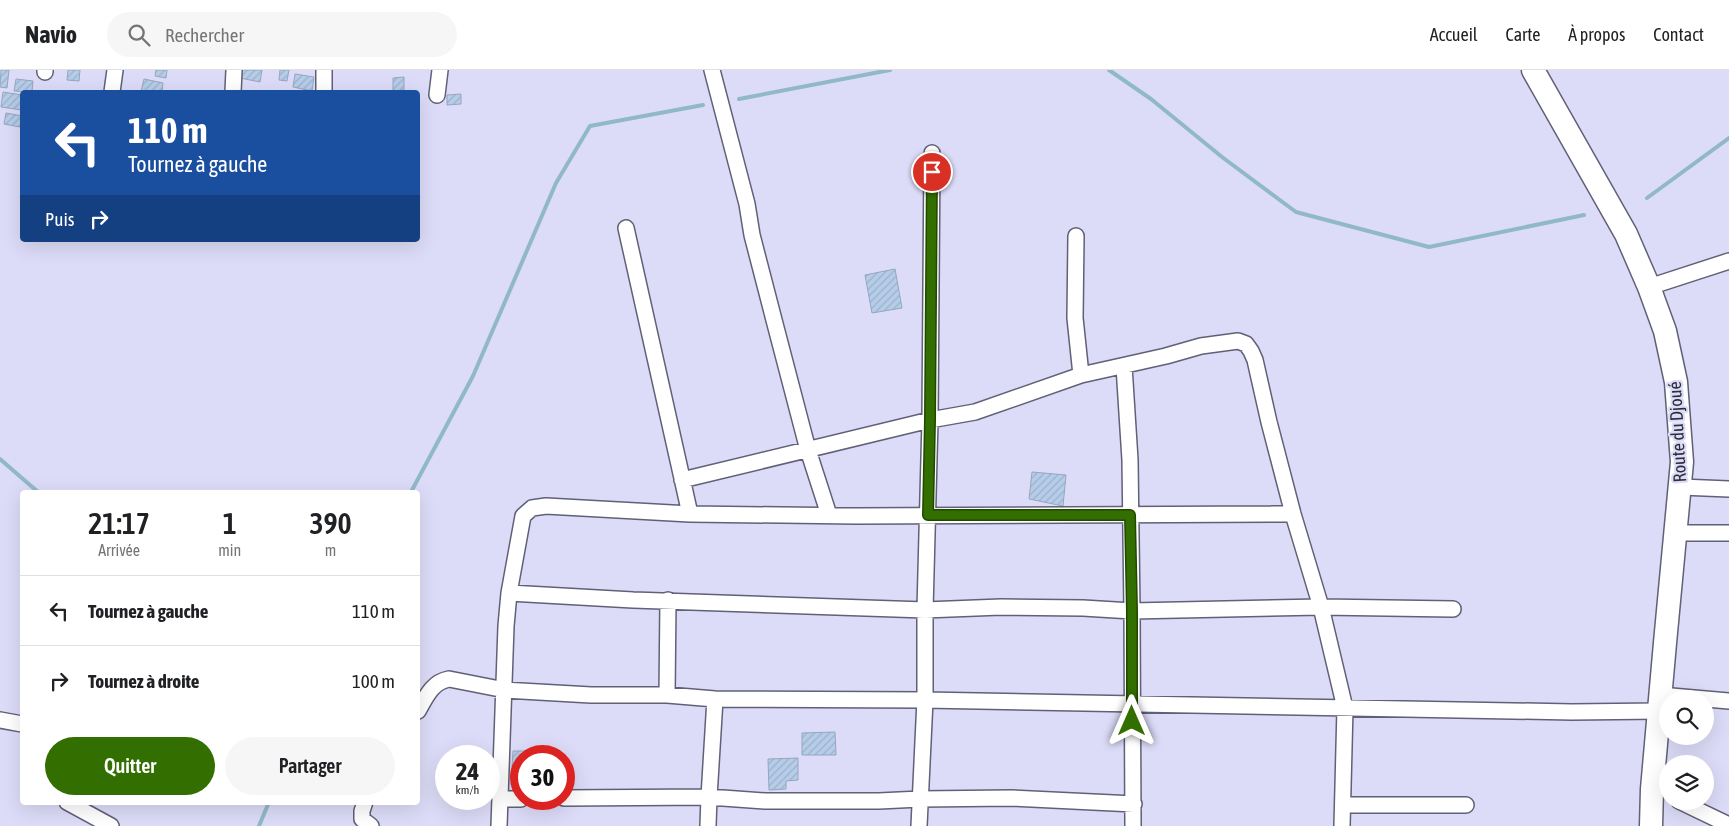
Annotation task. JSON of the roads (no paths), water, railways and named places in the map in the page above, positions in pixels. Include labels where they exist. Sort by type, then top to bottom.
[{"type":"main road","name":"Route du Djoué","points":[[1533,70],[1626,234],[1649,286],[1665,331],[1676,382],[1682,462],[1681,487],[1661,690]]},
{"type":"main road","name":"Route du Djoué","points":[[1651,826],[1659,797]]},
{"type":"street","points":[[112,90],[115,70]]},
{"type":"street","points":[[233,90],[234,70]]},
{"type":"street","points":[[324,70],[324,90]]},
{"type":"street","points":[[438,95],[440,70]]},
{"type":"street","points":[[712,70],[747,204],[752,235],[808,450],[829,515]]},
{"type":"street","points":[[919,826],[925,700],[932,153]]},
{"type":"street","points":[[626,228],[690,514]]},
{"type":"street","points":[[1076,236],[1074,318],[1081,375]]},
{"type":"street","points":[[1649,286],[1729,261]]},
{"type":"street","points":[[682,480],[930,420],[975,412],[1081,375],[1201,346],[1228,341],[1238,341],[1246,344],[1252,351],[1293,514],[1321,607],[1345,708],[1342,826]]},
{"type":"street","points":[[1124,366],[1130,460],[1134,804],[1132,826]]},
{"type":"street","points":[[1681,487],[1729,489]]},
{"type":"street","points":[[510,799],[500,799],[505,690],[504,655],[509,593],[523,516],[532,508],[546,506],[690,514],[856,516],[1293,514]]},
{"type":"street","points":[[1677,533],[1729,534]]},
{"type":"street","points":[[509,593],[633,600],[925,610],[1010,607],[1083,608],[1132,612],[1321,607],[1453,609]]},
{"type":"street","points":[[667,695],[668,600]]},
{"type":"street","points":[[420,708],[440,680],[449,679],[505,690],[591,695],[667,695],[716,699],[925,700],[1572,712],[1659,703]]},
{"type":"street","points":[[708,826],[716,699]]},
{"type":"street","points":[[1714,701],[1729,700]]},
{"type":"street","points":[[0,720],[20,724]]},
{"type":"street","points":[[575,798],[709,798],[765,801],[879,802],[920,799],[1012,798],[1134,804]]},
{"type":"street","points":[[73,805],[112,826]]},
{"type":"street","points":[[364,805],[362,819],[371,826]]},
{"type":"street","points":[[1343,805],[1466,805]]},
{"type":"street","points":[[499,826],[500,810]]},
{"type":"street","points":[[1698,810],[1729,825]]},
{"type":"waterway","points":[[739,99],[890,70]]},
{"type":"waterway","points":[[1109,70],[1151,99],[1222,157],[1296,212],[1429,247],[1584,215]]},
{"type":"waterway","points":[[412,490],[473,376],[556,183],[590,126],[703,105]]},
{"type":"waterway","points":[[1647,198],[1729,138]]},
{"type":"waterway","points":[[0,459],[36,490]]},
{"type":"waterway","points":[[259,826],[268,805]]}]
